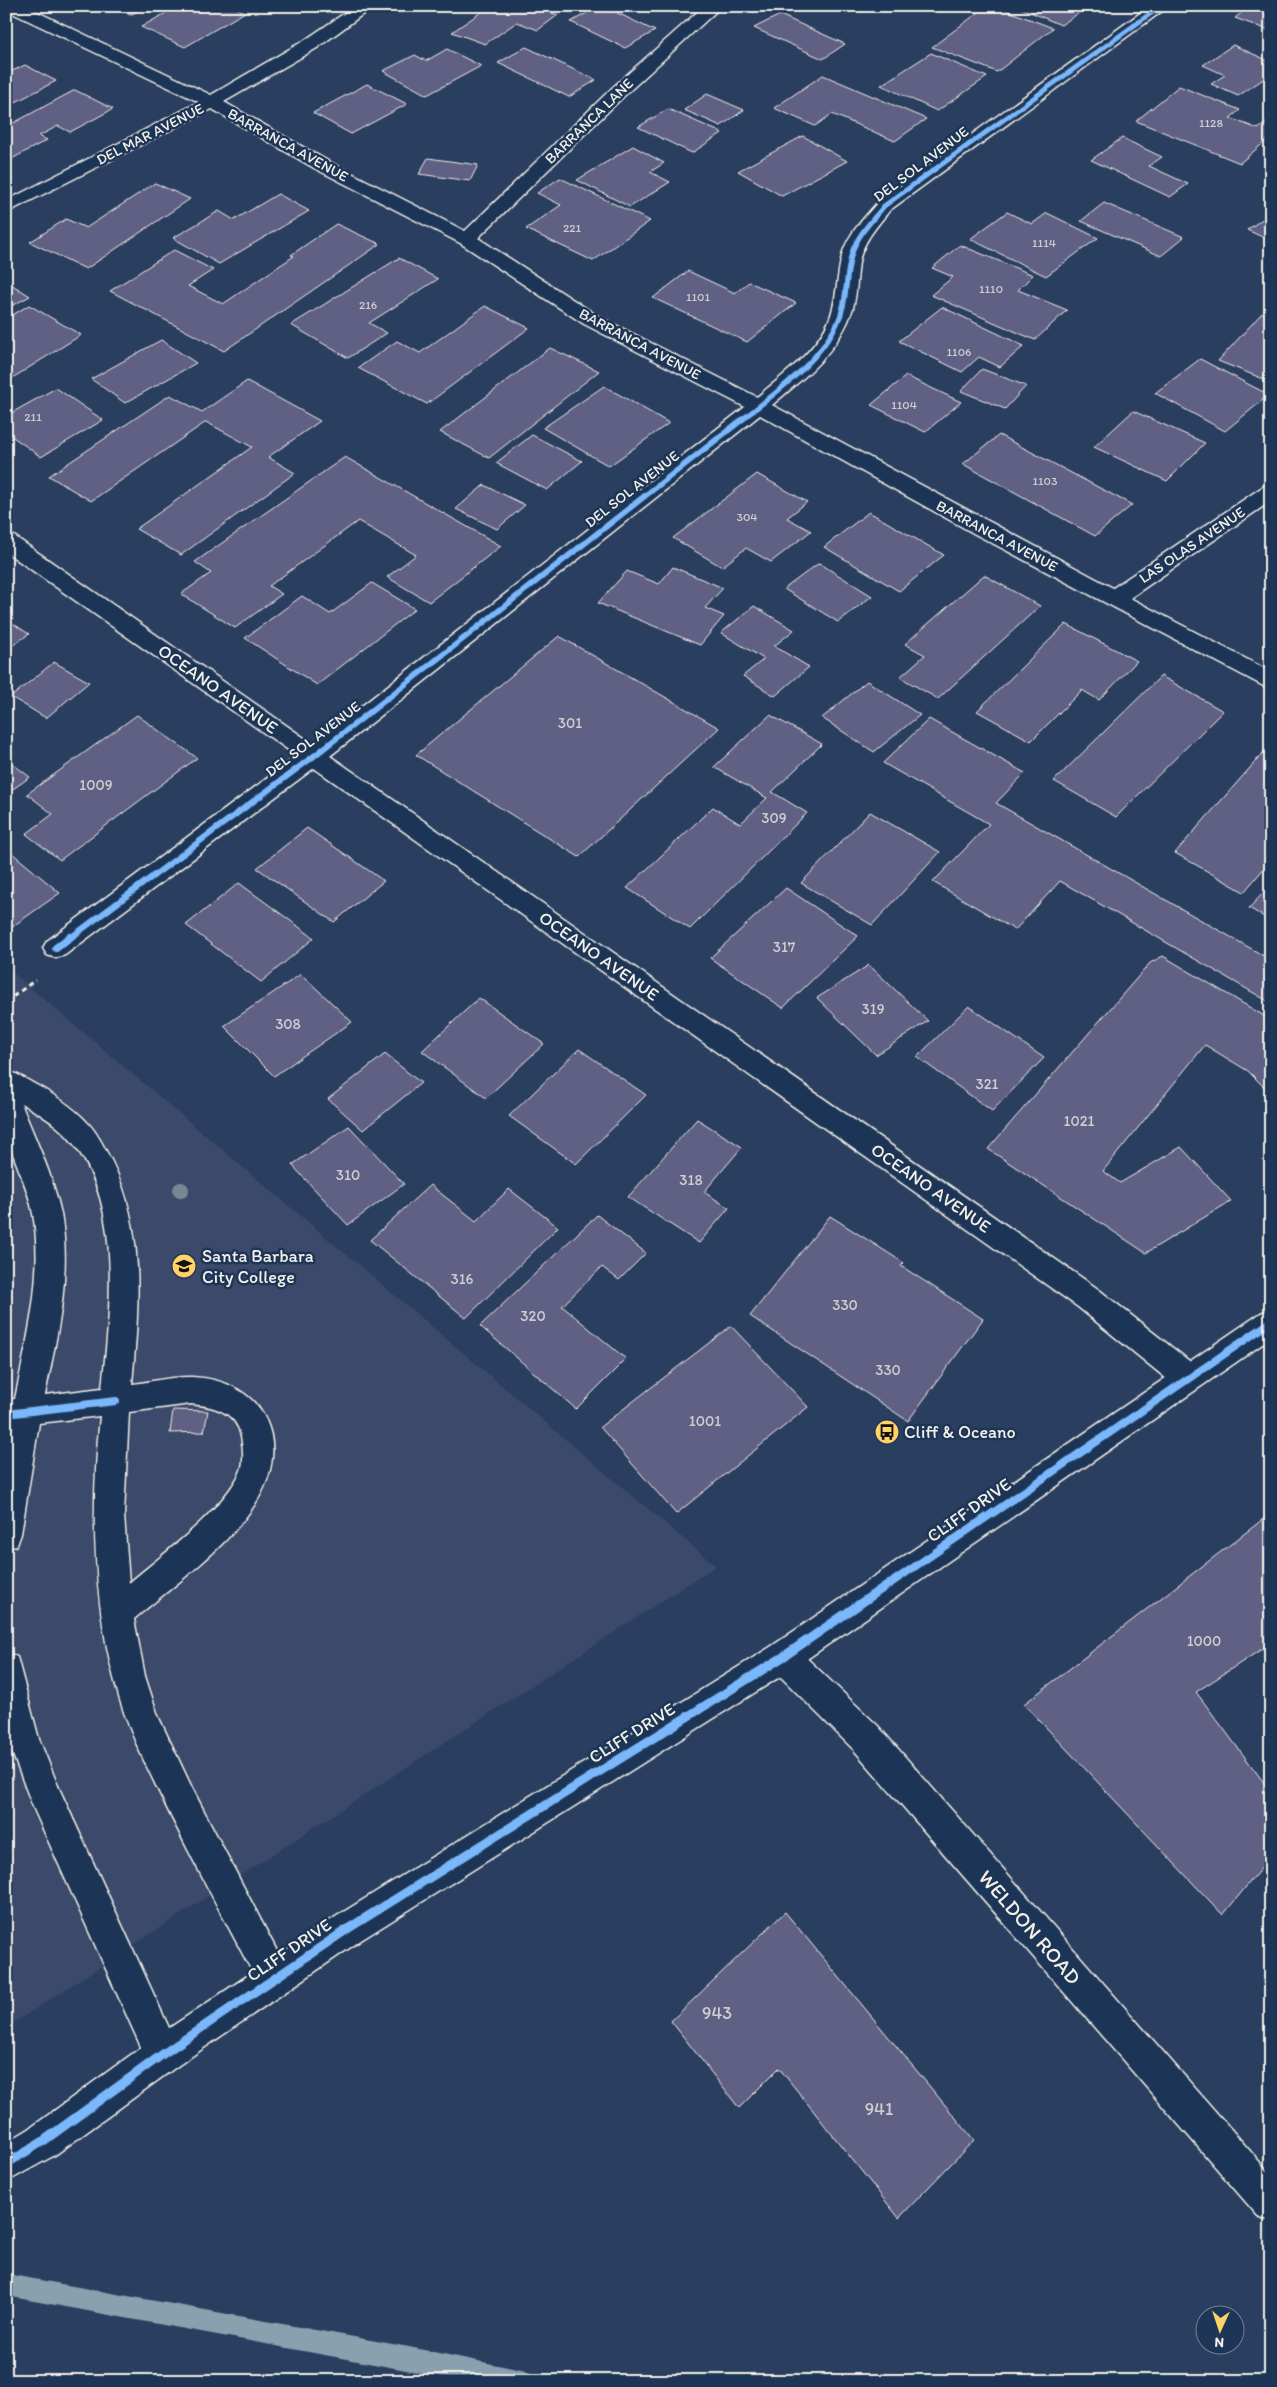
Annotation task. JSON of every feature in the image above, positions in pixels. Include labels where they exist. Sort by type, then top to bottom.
[{"type":"street","name":"BARRANCA AVENUE","points":[[11,6],[212,102],[320,164],[467,240],[592,320],[759,406],[983,529],[1271,682]]},
{"type":"street","name":"DEL MAR AVENUE","points":[[6,208],[212,102],[311,44],[366,6]]},
{"type":"street","name":"BARRANCA LANE","points":[[467,240],[618,92],[714,6]]},
{"type":"street","name":"DEL SOL AVENUE","points":[[56,948],[314,756],[759,406],[809,363],[826,342],[843,309],[851,254],[861,234],[884,206],[1161,6]]},
{"type":"street","name":"LAS OLAS AVENUE","points":[[1114,598],[1271,491]]},
{"type":"street","name":"OCEANO AVENUE","points":[[6,541],[1088,1298],[1188,1378]]},
{"type":"street","points":[[6,1081],[55,1110],[85,1138],[104,1172],[116,1207],[124,1246],[124,1293],[109,1517],[117,1613],[129,1680],[156,1749],[274,1978]]},
{"type":"street","points":[[6,1099],[40,1189],[47,1214],[50,1239],[46,1313],[16,1413],[6,1534]]},
{"type":"street","name":"CLIFF DRIVE","points":[[6,2164],[42,2142],[163,2054],[349,1928],[783,1657],[1271,1322]]},
{"type":"street","points":[[16,1413],[191,1390],[218,1393],[240,1405],[252,1421],[257,1435],[258,1456],[254,1475],[246,1493],[189,1552],[117,1613]]},
{"type":"street","name":"WELDON ROAD","points":[[783,1657],[866,1738],[1271,2203]]},
{"type":"street","points":[[6,1668],[23,1739],[44,1795],[163,2054]]},
{"type":"shaded area","name":"Santa Barbara City College","points":[[6,967],[716,1566],[6,2028]]},
{"type":"building","points":[[114,6],[147,6],[130,15]]},
{"type":"building","points":[[178,6],[186,6],[199,12],[208,6],[232,6],[245,12],[185,47],[141,27]]},
{"type":"building","points":[[490,6],[533,6],[558,15],[538,30],[517,22],[485,44],[452,32]]},
{"type":"building","points":[[599,6],[603,6],[655,31],[625,48],[571,22]]},
{"type":"building","points":[[987,6],[995,6],[1053,28],[997,72],[932,47]]},
{"type":"building","points":[[1016,6],[1085,6],[1088,7],[1061,25]]},
{"type":"building","points":[[1250,6],[1271,6],[1271,31],[1235,18]]},
{"type":"building","points":[[780,15],[845,44],[823,59],[754,28]]},
{"type":"building","points":[[1233,45],[1271,62],[1271,74],[1238,96],[1211,84],[1225,75],[1203,65]]},
{"type":"building","points":[[526,47],[596,80],[569,97],[498,63]]},
{"type":"building","points":[[447,49],[481,66],[427,95],[383,71],[415,55],[426,61]]},
{"type":"building","points":[[931,53],[987,77],[937,111],[881,85]]},
{"type":"building","points":[[25,65],[56,81],[6,107],[6,74]]},
{"type":"building","points":[[823,75],[926,119],[895,141],[832,114],[815,126],[774,108]]},
{"type":"building","points":[[367,84],[407,104],[351,134],[313,113]]},
{"type":"building","points":[[1179,86],[1240,110],[1230,118],[1258,129],[1271,119],[1271,142],[1267,140],[1240,163],[1136,121]]},
{"type":"building","points":[[75,90],[113,109],[70,132],[58,126],[39,136],[47,140],[6,162],[6,127]]},
{"type":"building","points":[[707,94],[744,110],[721,126],[684,110]]},
{"type":"building","points":[[668,109],[722,133],[692,153],[638,127]]},
{"type":"building","points":[[803,136],[847,161],[782,196],[738,171]]},
{"type":"building","points":[[1122,138],[1162,157],[1149,166],[1188,184],[1170,197],[1091,160]]},
{"type":"building","points":[[633,146],[664,163],[650,172],[670,182],[630,207],[577,180]]},
{"type":"building","points":[[428,158],[478,165],[470,181],[419,174]]},
{"type":"building","points":[[560,178],[650,221],[593,261],[526,229],[561,205],[537,193]]},
{"type":"building","points":[[155,183],[190,199],[86,269],[30,242],[66,219],[86,228]]},
{"type":"building","points":[[278,194],[309,211],[219,264],[173,238],[219,211],[234,220]]},
{"type":"building","points":[[1104,203],[1184,237],[1161,256],[1081,221]]},
{"type":"building","points":[[1007,212],[1032,224],[1047,213],[1098,238],[1046,276],[970,239]]},
{"type":"building","points":[[1271,213],[1271,241],[1247,230]]},
{"type":"building","points":[[336,224],[380,244],[224,351],[110,291],[174,250],[213,270],[188,286],[223,304],[294,256],[291,255]]},
{"type":"building","points":[[960,245],[1033,275],[1018,290],[1067,310],[1035,340],[931,295],[953,277],[932,268]]},
{"type":"building","points":[[399,258],[438,279],[369,323],[387,333],[348,358],[291,325]]},
{"type":"building","points":[[688,271],[735,293],[749,282],[796,303],[747,342],[653,298]]},
{"type":"building","points":[[6,281],[30,296],[6,309]]},
{"type":"building","points":[[29,305],[81,335],[6,382],[6,319]]},
{"type":"building","points":[[485,306],[529,328],[427,404],[358,368],[397,341],[420,353]]},
{"type":"building","points":[[942,307],[1024,346],[1000,367],[979,357],[962,372],[899,341]]},
{"type":"building","points":[[1262,313],[1271,316],[1271,382],[1218,361]]},
{"type":"building","points":[[161,340],[196,363],[125,403],[91,379]]},
{"type":"building","points":[[550,348],[599,371],[489,458],[440,432]]},
{"type":"building","points":[[1200,359],[1269,395],[1225,431],[1155,393]]},
{"type":"building","points":[[982,369],[1026,386],[1005,409],[961,391]]},
{"type":"building","points":[[906,376],[961,402],[925,432],[871,405]]},
{"type":"building","points":[[247,381],[320,421],[268,457],[295,473],[181,555],[136,529],[252,447],[206,422],[91,501],[49,476],[170,395],[202,412]]},
{"type":"building","points":[[604,386],[669,423],[609,466],[543,428]]},
{"type":"building","points":[[56,388],[103,420],[41,457],[6,432],[6,416]]},
{"type":"building","points":[[1133,411],[1205,443],[1167,481],[1094,447]]},
{"type":"building","points":[[532,435],[582,461],[547,490],[496,463]]},
{"type":"building","points":[[999,435],[1132,505],[1095,536],[963,464]]},
{"type":"building","points":[[345,457],[501,546],[429,602],[387,577],[416,555],[358,521],[269,586],[282,594],[235,628],[181,594],[211,573],[195,562]]},
{"type":"building","points":[[757,474],[807,502],[787,518],[811,531],[771,562],[746,548],[722,567],[673,538]]},
{"type":"building","points":[[484,485],[525,505],[497,529],[456,509]]},
{"type":"building","points":[[869,512],[944,555],[899,591],[824,547]]},
{"type":"building","points":[[819,563],[872,596],[838,622],[784,589]]},
{"type":"building","points":[[673,567],[723,588],[705,608],[724,616],[700,645],[598,603],[627,571],[659,584]]},
{"type":"building","points":[[984,575],[1040,606],[938,699],[900,677],[925,655],[905,644]]},
{"type":"building","points":[[372,583],[415,609],[317,685],[245,638],[302,596],[330,614]]},
{"type":"building","points":[[754,606],[794,630],[774,646],[809,667],[775,696],[743,676],[764,659],[721,633]]},
{"type":"building","points":[[6,619],[29,634],[6,650]]},
{"type":"building","points":[[1066,624],[1137,661],[1099,700],[1082,690],[1031,741],[977,711]]},
{"type":"building","points":[[559,636],[719,728],[579,857],[416,755]]},
{"type":"building","points":[[54,662],[89,682],[46,718],[11,697]]},
{"type":"building","points":[[1161,676],[1223,711],[1116,817],[1054,781]]},
{"type":"building","points":[[867,681],[920,715],[874,752],[822,718]]},
{"type":"building","points":[[137,715],[197,758],[60,860],[26,834],[53,814],[27,794]]},
{"type":"building","points":[[770,715],[822,744],[772,792],[807,813],[690,929],[627,888],[713,807],[740,824],[767,798],[714,767]]},
{"type":"building","points":[[929,719],[1025,773],[996,803],[1271,960],[1271,1003],[1060,881],[1015,930],[933,882],[989,824],[883,763]]},
{"type":"building","points":[[1271,744],[1271,860],[1244,892],[1175,853]]},
{"type":"building","points":[[6,759],[30,777],[6,794]]},
{"type":"building","points":[[870,812],[940,852],[872,925],[801,883]]},
{"type":"building","points":[[307,828],[384,881],[334,922],[257,868]]},
{"type":"building","points":[[6,848],[60,893],[6,931]]},
{"type":"building","points":[[239,883],[314,938],[261,982],[186,925]]},
{"type":"building","points":[[1271,885],[1271,921],[1249,908]]},
{"type":"building","points":[[786,888],[858,936],[783,1008],[710,958]]},
{"type":"building","points":[[1163,956],[1271,1020],[1271,1094],[1248,1071],[1205,1045],[1103,1171],[1120,1183],[1181,1147],[1231,1201],[1146,1253],[988,1149],[1150,963]]},
{"type":"building","points":[[869,965],[928,1021],[876,1055],[817,998]]},
{"type":"building","points":[[301,974],[352,1022],[274,1076],[224,1026]]},
{"type":"building","points":[[479,998],[544,1044],[486,1098],[422,1051]]},
{"type":"building","points":[[969,1006],[1044,1058],[992,1111],[917,1057]]},
{"type":"building","points":[[579,1049],[646,1095],[576,1164],[509,1116]]},
{"type":"building","points":[[385,1054],[421,1083],[363,1130],[328,1099]]},
{"type":"building","points":[[697,1119],[742,1147],[704,1192],[729,1208],[699,1243],[628,1197]]},
{"type":"building","points":[[349,1126],[404,1184],[348,1225],[292,1165]]},
{"type":"building","points":[[430,1185],[476,1221],[509,1189],[558,1227],[466,1318],[370,1240]]},
{"type":"building","points":[[597,1215],[646,1253],[619,1280],[602,1267],[562,1306],[626,1359],[576,1409],[480,1326]]},
{"type":"building","points":[[830,1216],[904,1263],[901,1266],[983,1319],[908,1421],[750,1316]]},
{"type":"building","points":[[731,1326],[808,1407],[676,1514],[600,1427]]},
{"type":"building","points":[[173,1410],[208,1411],[204,1432],[170,1433]]},
{"type":"building","points":[[1271,1513],[1271,1643],[1196,1692],[1271,1792],[1271,1856],[1223,1915],[1024,1704]]},
{"type":"building","points":[[785,1912],[974,2140],[899,2218],[779,2068],[739,2108],[671,2021]]},
{"type":"waterway","points":[[12,2286],[409,2358],[522,2381]]},
{"type":"cycle path","points":[[56,948],[314,756],[784,385],[819,351],[837,324],[845,303],[853,250],[864,230],[884,206],[1161,6]]},
{"type":"cycle path","points":[[6,2164],[42,2142],[163,2054],[349,1928],[783,1657],[1271,1322]]},
{"type":"cycle path","points":[[6,1414],[116,1401]]},
{"type":"place","name":"Santa Barbara City College","points":[[184,1266]]},
{"type":"place","name":"Cliff & Oceano","points":[[887,1432]]}]
